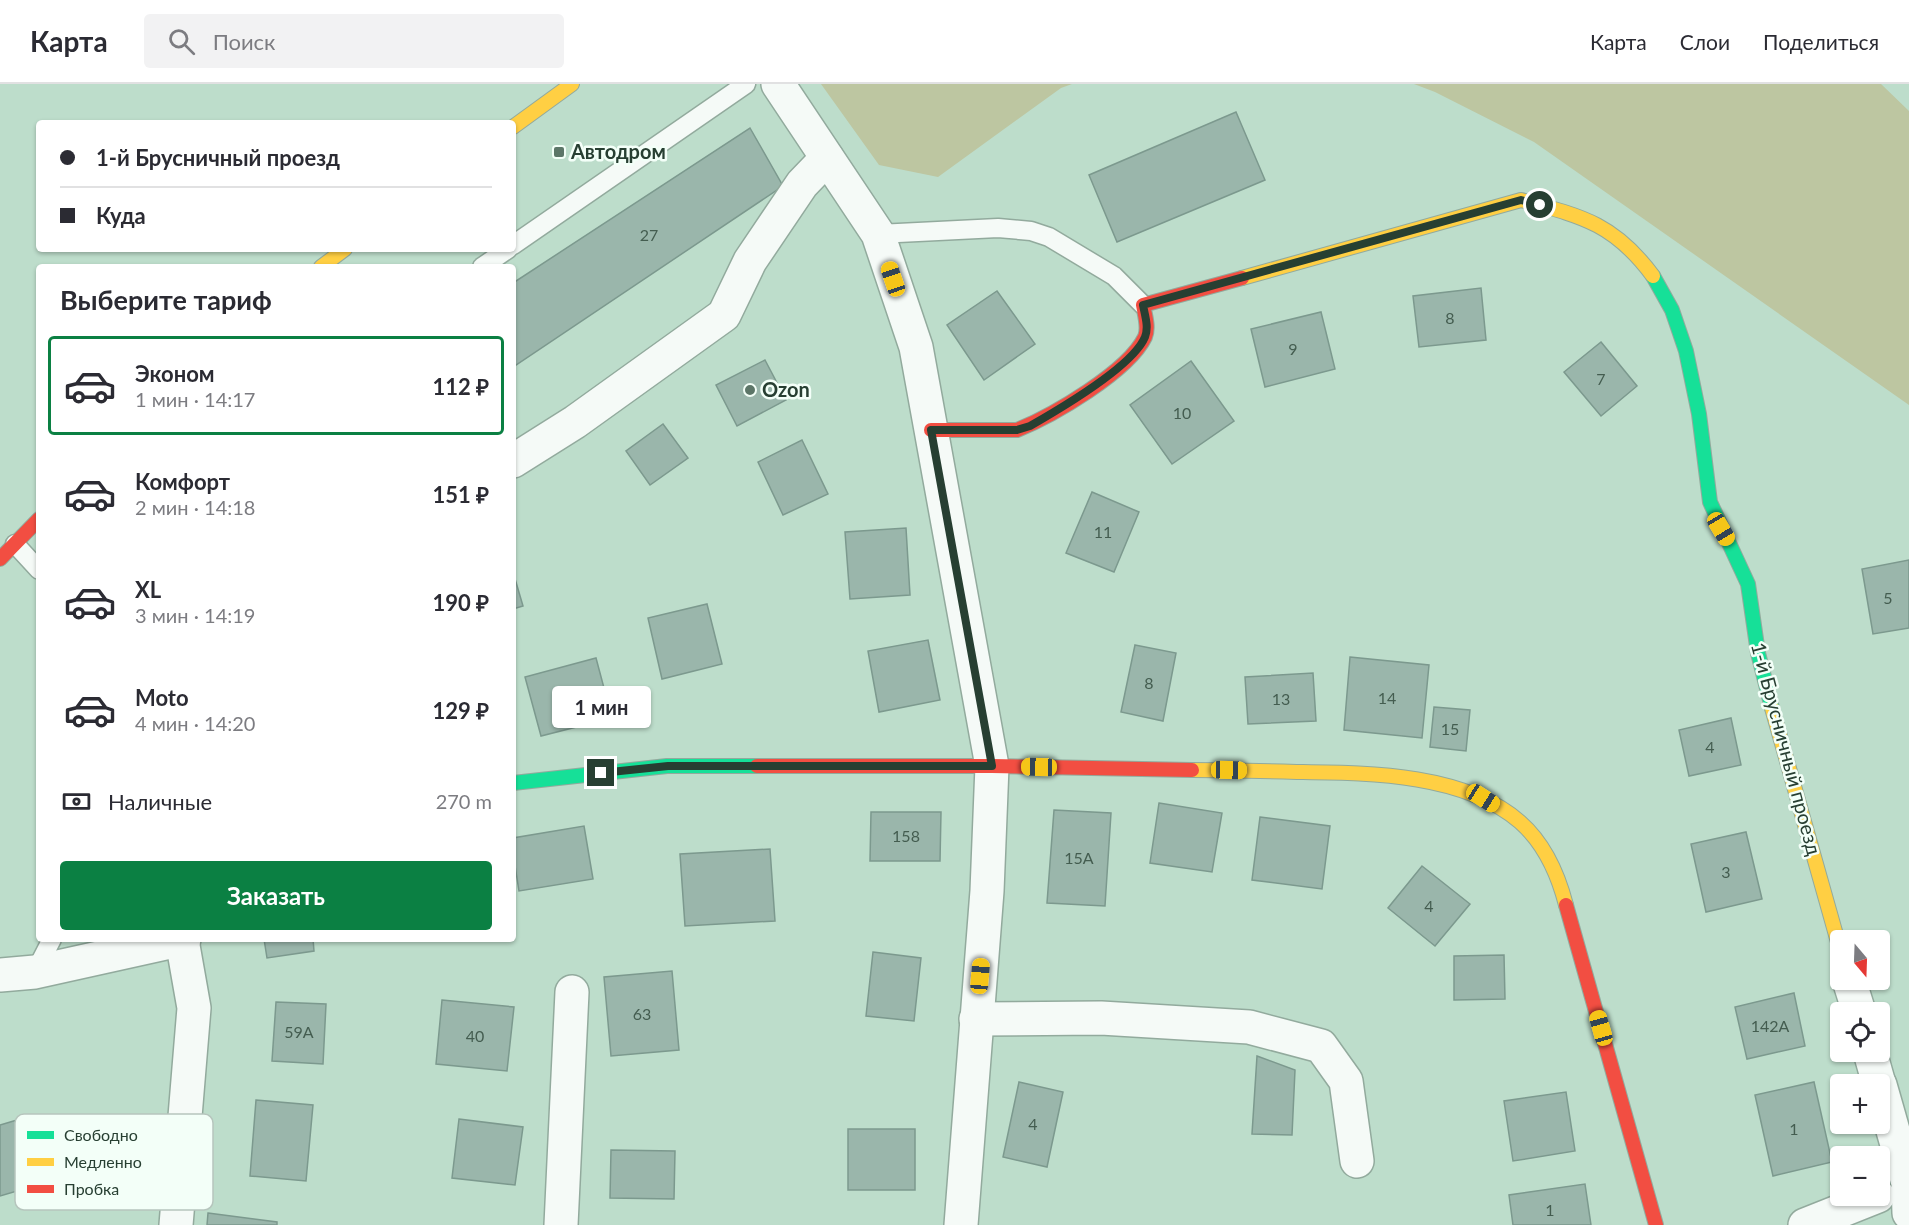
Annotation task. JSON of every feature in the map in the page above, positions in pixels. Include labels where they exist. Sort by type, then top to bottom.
[{"type":"street","points":[[516,125],[572,84]]},
{"type":"street","points":[[778,84],[878,234],[916,347],[992,766],[987,891],[961,1225]]},
{"type":"street","points":[[516,459],[575,422],[724,315],[750,261],[802,184],[827,158]]},
{"type":"street","name":"1-й Брусничный проезд","points":[[1143,305],[1521,200],[1576,214],[1602,228],[1628,248],[1651,275],[1667,301],[1679,332],[1698,409],[1710,501],[1721,529],[1735,551],[1747,582],[1765,685],[1835,930]]},
{"type":"street","points":[[325,264],[341,252]]},
{"type":"street","points":[[931,430],[1017,430],[1030,426],[1107,377],[1135,352],[1144,338],[1147,326],[1143,305]]},
{"type":"street","points":[[0,559],[36,522]]},
{"type":"street","points":[[516,783],[668,766],[992,766],[1371,773],[1428,782],[1483,798],[1519,820],[1539,843],[1558,874],[1656,1225]]},
{"type":"street","points":[[0,975],[35,972],[174,942]]},
{"type":"street","points":[[183,942],[194,1008],[185,1114]]},
{"type":"street","points":[[561,1225],[572,992]]},
{"type":"street","points":[[976,1018],[1101,1018],[1249,1027],[1321,1046],[1346,1081],[1357,1161]]},
{"type":"street","points":[[1804,1225],[1897,1194],[1887,1134]]},
{"type":"street","points":[[176,1225],[177,1210]]},
{"type":"lane","points":[[516,243],[746,84]]},
{"type":"lane","points":[[878,234],[998,228],[1031,231],[1049,237],[1114,276],[1143,305]]},
{"type":"lane","points":[[486,264],[504,252]]},
{"type":"lane","points":[[15,544],[36,567]]},
{"type":"lane","points":[[35,972],[50,942]]},
{"type":"green space","points":[[821,84],[1072,84],[1061,88],[938,177],[879,165]]},
{"type":"green space","points":[[1414,84],[1881,84],[1909,111],[1909,405],[1534,142],[1435,92]]},
{"type":"building","points":[[1236,112],[1265,180],[1117,242],[1089,175]]},
{"type":"building","points":[[750,128],[783,186],[516,365],[516,281]]},
{"type":"building","points":[[1481,288],[1486,340],[1419,347],[1413,296]]},
{"type":"building","points":[[997,291],[1035,344],[984,380],[947,325]]},
{"type":"building","points":[[1321,312],[1335,369],[1265,387],[1251,329]]},
{"type":"building","points":[[1601,342],[1637,386],[1601,416],[1564,372]]},
{"type":"building","points":[[765,360],[786,400],[737,426],[716,385]]},
{"type":"building","points":[[1191,361],[1234,421],[1172,464],[1130,405]]},
{"type":"building","points":[[663,424],[688,458],[650,485],[626,451]]},
{"type":"building","points":[[802,440],[828,494],[783,515],[758,462]]},
{"type":"building","points":[[1092,492],[1139,512],[1114,572],[1066,553]]},
{"type":"building","points":[[906,528],[910,595],[850,599],[845,532]]},
{"type":"building","points":[[1909,560],[1909,628],[1873,634],[1862,569]]},
{"type":"building","points":[[516,582],[523,606],[516,608]]},
{"type":"building","points":[[707,604],[722,664],[662,679],[648,618]]},
{"type":"building","points":[[928,640],[940,700],[879,712],[868,651]]},
{"type":"building","points":[[1135,645],[1176,653],[1163,721],[1121,712]]},
{"type":"building","points":[[1350,657],[1429,665],[1422,738],[1344,730]]},
{"type":"building","points":[[596,658],[612,718],[541,736],[525,677]]},
{"type":"building","points":[[1313,673],[1316,721],[1248,724],[1245,677]]},
{"type":"building","points":[[1434,707],[1470,710],[1466,751],[1430,747]]},
{"type":"building","points":[[1731,718],[1741,765],[1689,776],[1679,730]]},
{"type":"building","points":[[1159,803],[1222,813],[1212,872],[1150,863]]},
{"type":"building","points":[[1054,810],[1111,813],[1105,906],[1047,903]]},
{"type":"building","points":[[871,812],[941,812],[940,861],[870,861]]},
{"type":"building","points":[[1260,817],[1330,826],[1322,889],[1252,880]]},
{"type":"building","points":[[584,826],[593,879],[519,891],[516,872],[516,837]]},
{"type":"building","points":[[1746,832],[1762,899],[1706,912],[1691,844]]},
{"type":"building","points":[[770,849],[775,921],[685,926],[680,854]]},
{"type":"building","points":[[1422,866],[1470,904],[1435,946],[1388,908]]},
{"type":"building","points":[[264,942],[313,942],[314,951],[267,958]]},
{"type":"building","points":[[873,952],[921,958],[914,1021],[866,1016]]},
{"type":"building","points":[[1504,955],[1505,999],[1454,1000],[1454,956]]},
{"type":"building","points":[[672,971],[679,1050],[611,1056],[604,977]]},
{"type":"building","points":[[1794,993],[1805,1046],[1747,1059],[1735,1007]]},
{"type":"building","points":[[442,1000],[514,1007],[507,1071],[436,1064]]},
{"type":"building","points":[[276,1002],[326,1004],[323,1064],[272,1061]]},
{"type":"building","points":[[1257,1056],[1295,1070],[1292,1135],[1252,1134]]},
{"type":"building","points":[[1019,1082],[1063,1092],[1047,1167],[1003,1157]]},
{"type":"building","points":[[1814,1082],[1830,1153],[1830,1162],[1773,1176],[1755,1095]]},
{"type":"building","points":[[1566,1092],[1575,1151],[1513,1161],[1504,1101]]},
{"type":"building","points":[[256,1100],[313,1105],[306,1181],[250,1176]]},
{"type":"building","points":[[459,1119],[523,1127],[515,1185],[452,1178]]},
{"type":"building","points":[[15,1121],[15,1192],[0,1196],[0,1125]]},
{"type":"building","points":[[848,1129],[915,1129],[915,1190],[848,1190]]},
{"type":"building","points":[[611,1150],[675,1151],[674,1199],[610,1198]]},
{"type":"building","points":[[1585,1184],[1591,1225],[1513,1225],[1509,1195]]},
{"type":"building","points":[[208,1213],[277,1222],[277,1225],[207,1225]]},
{"type":"traffic: fast","points":[[1653,276],[1672,310],[1686,351],[1699,414],[1710,502],[1748,584],[1758,653],[1772,708]]},
{"type":"traffic: fast","points":[[516,783],[667,766],[757,766]]},
{"type":"traffic: slow","points":[[516,125],[572,84]]},
{"type":"traffic: slow","points":[[1242,278],[1521,200],[1561,211],[1595,224],[1624,244],[1653,276]]},
{"type":"traffic: slow","points":[[325,264],[341,252]]},
{"type":"traffic: slow","points":[[1772,708],[1835,930]]},
{"type":"traffic: slow","points":[[1192,770],[1384,775],[1444,785],[1472,794],[1497,806],[1520,822],[1537,840],[1559,882],[1566,905]]},
{"type":"traffic: jam","points":[[931,430],[1017,430],[1032,423],[1068,404],[1123,364],[1145,337],[1147,330],[1143,305],[1242,278]]},
{"type":"traffic: jam","points":[[0,559],[36,522]]},
{"type":"traffic: jam","points":[[757,766],[992,766],[1192,770]]},
{"type":"traffic: jam","points":[[1566,905],[1656,1225]]},
{"type":"place","name":"Автодром","points":[[559,152]]},
{"type":"place","name":"Ozon","points":[[750,390]]},
{"type":"route","points":[[601,773],[668,766],[992,766],[931,430],[999,431],[1017,430],[1030,426],[1107,377],[1135,352],[1144,338],[1147,326],[1143,305],[1521,200],[1540,205]]}]
